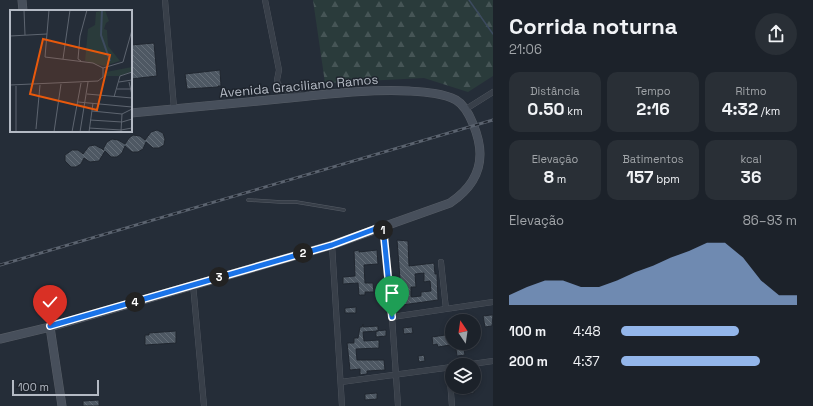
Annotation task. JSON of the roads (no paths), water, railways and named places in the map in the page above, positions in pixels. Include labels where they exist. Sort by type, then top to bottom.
[{"type":"street","points":[[22,0],[23,10]]},
{"type":"street","points":[[165,0],[174,108]]},
{"type":"street","points":[[265,0],[279,70],[277,80],[278,85],[284,89],[306,96]]},
{"type":"street","name":"Avenida Graciliano Ramos","points":[[132,113],[385,90],[421,92],[448,97],[456,100],[466,109]]},
{"type":"street","points":[[0,339],[332,245],[450,202],[463,194],[470,186],[478,169],[480,154],[478,142],[470,115],[466,109],[493,92]]},
{"type":"street","points":[[383,226],[392,317],[398,406]]},
{"type":"street","points":[[332,245],[342,406]]},
{"type":"street","points":[[441,262],[446,309]]},
{"type":"street","points":[[193,284],[204,406]]},
{"type":"street","points":[[392,317],[493,302]]},
{"type":"street","points":[[50,326],[62,406]]},
{"type":"street","points":[[481,363],[493,361]]},
{"type":"street","points":[[341,382],[445,368]]},
{"type":"street","points":[[452,394],[452,406]]},
{"type":"lane","points":[[248,200],[296,202],[344,210]]},
{"type":"waterway","points":[[469,0],[493,34]]},
{"type":"railway","points":[[0,265],[493,120]]}]
